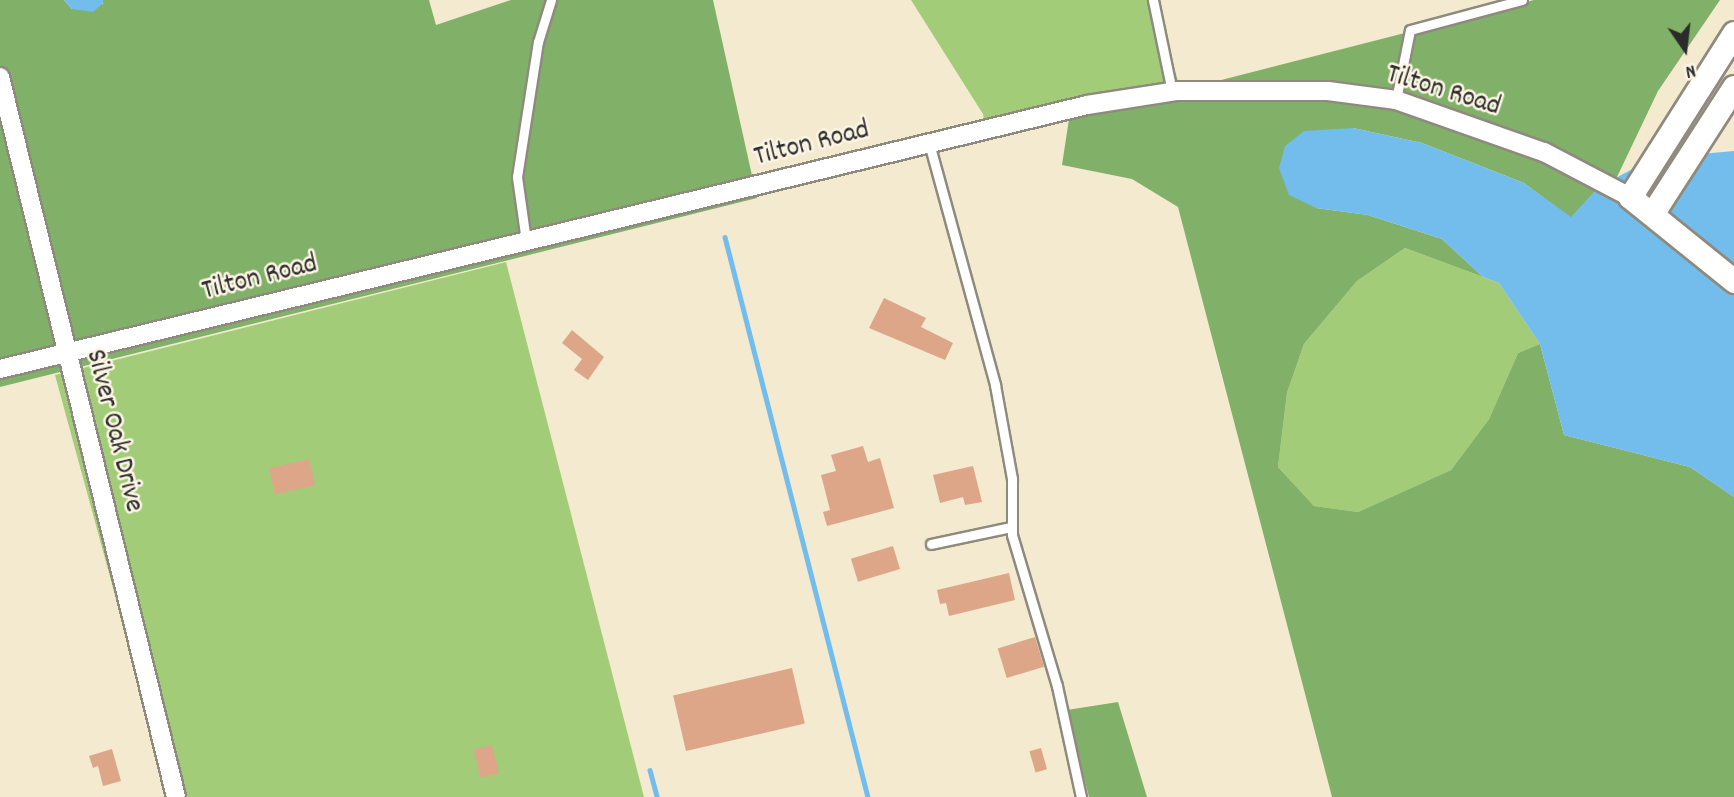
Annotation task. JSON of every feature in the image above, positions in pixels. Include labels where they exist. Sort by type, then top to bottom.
[{"type":"street","points":[[1734,33],[1630,197],[1734,281]]},
{"type":"street","name":"Silver Oak Drive","points":[[0,78],[176,797]]},
{"type":"street","points":[[1652,214],[1734,87]]},
{"type":"street","name":"Tilton Road","points":[[0,369],[1087,105],[1172,92],[1248,88],[1328,91],[1396,100],[1544,152],[1630,197]]},
{"type":"lane","points":[[526,242],[517,177],[538,42],[551,0]]},
{"type":"lane","points":[[1153,0],[1172,92]]},
{"type":"lane","points":[[1396,100],[1410,30],[1522,0]]},
{"type":"lane","points":[[929,143],[995,385],[1012,480],[1011,527],[1057,686],[1082,797]]},
{"type":"lane","points":[[931,544],[1011,527]]},
{"type":"green space","points":[[0,0],[64,0],[72,9],[103,4],[103,0],[429,0],[436,25],[511,0],[713,0],[757,198],[0,387]]},
{"type":"green space","points":[[911,0],[1154,0],[1181,91],[988,140],[983,114]]},
{"type":"green space","points":[[1534,0],[1720,0],[1658,91],[1617,177],[1599,187],[1571,218],[1524,183],[1422,143],[1353,128],[1316,208],[1368,215],[1442,239],[1483,277],[1405,248],[1357,281],[1304,344],[1287,393],[1278,467],[1314,506],[1358,512],[1451,470],[1489,419],[1518,353],[1540,344],[1564,435],[1690,467],[1734,497],[1734,797],[1332,797],[1178,207],[1132,179],[1062,165],[1069,119]]},
{"type":"green space","points":[[1405,248],[1499,283],[1540,344],[1518,353],[1489,419],[1451,470],[1358,512],[1314,506],[1278,467],[1287,393],[1304,344],[1357,281]]},
{"type":"green space","points":[[506,262],[644,797],[170,797],[55,375]]},
{"type":"green space","points":[[1118,702],[1147,797],[1089,797],[1067,710]]},
{"type":"water","points":[[64,0],[103,0],[103,3],[93,12],[72,9]]},
{"type":"water","points":[[1353,128],[1422,143],[1524,183],[1571,217],[1599,187],[1640,165],[1628,185],[1734,292],[1734,497],[1690,467],[1564,435],[1540,344],[1499,283],[1483,277],[1442,239],[1368,215],[1316,208],[1289,195],[1279,168],[1285,146],[1304,131]]},
{"type":"water","points":[[1734,151],[1734,270],[1663,212],[1701,154]]},
{"type":"building","points":[[884,298],[926,318],[921,327],[953,343],[945,360],[869,328]]},
{"type":"building","points":[[572,330],[604,357],[588,380],[574,370],[582,359],[562,343]]},
{"type":"building","points":[[863,446],[868,462],[880,458],[894,508],[827,526],[823,512],[830,510],[821,475],[836,471],[831,455]]},
{"type":"building","points":[[309,459],[315,485],[275,495],[269,468]]},
{"type":"building","points":[[973,466],[982,502],[965,505],[963,497],[940,503],[933,475]]},
{"type":"building","points":[[893,546],[900,569],[858,582],[851,559]]},
{"type":"building","points":[[1009,573],[1015,600],[949,616],[946,603],[940,604],[937,590]]},
{"type":"building","points":[[1035,637],[1044,667],[1007,678],[998,648]]},
{"type":"building","points":[[792,668],[805,724],[686,751],[673,695]]},
{"type":"building","points":[[492,745],[499,773],[481,778],[474,750]]},
{"type":"building","points":[[1041,748],[1047,769],[1036,772],[1029,751]]},
{"type":"building","points":[[112,749],[121,781],[103,786],[98,766],[93,768],[89,756]]},
{"type":"waterway","points":[[725,237],[868,797]]},
{"type":"waterway","points":[[650,770],[657,797]]}]
